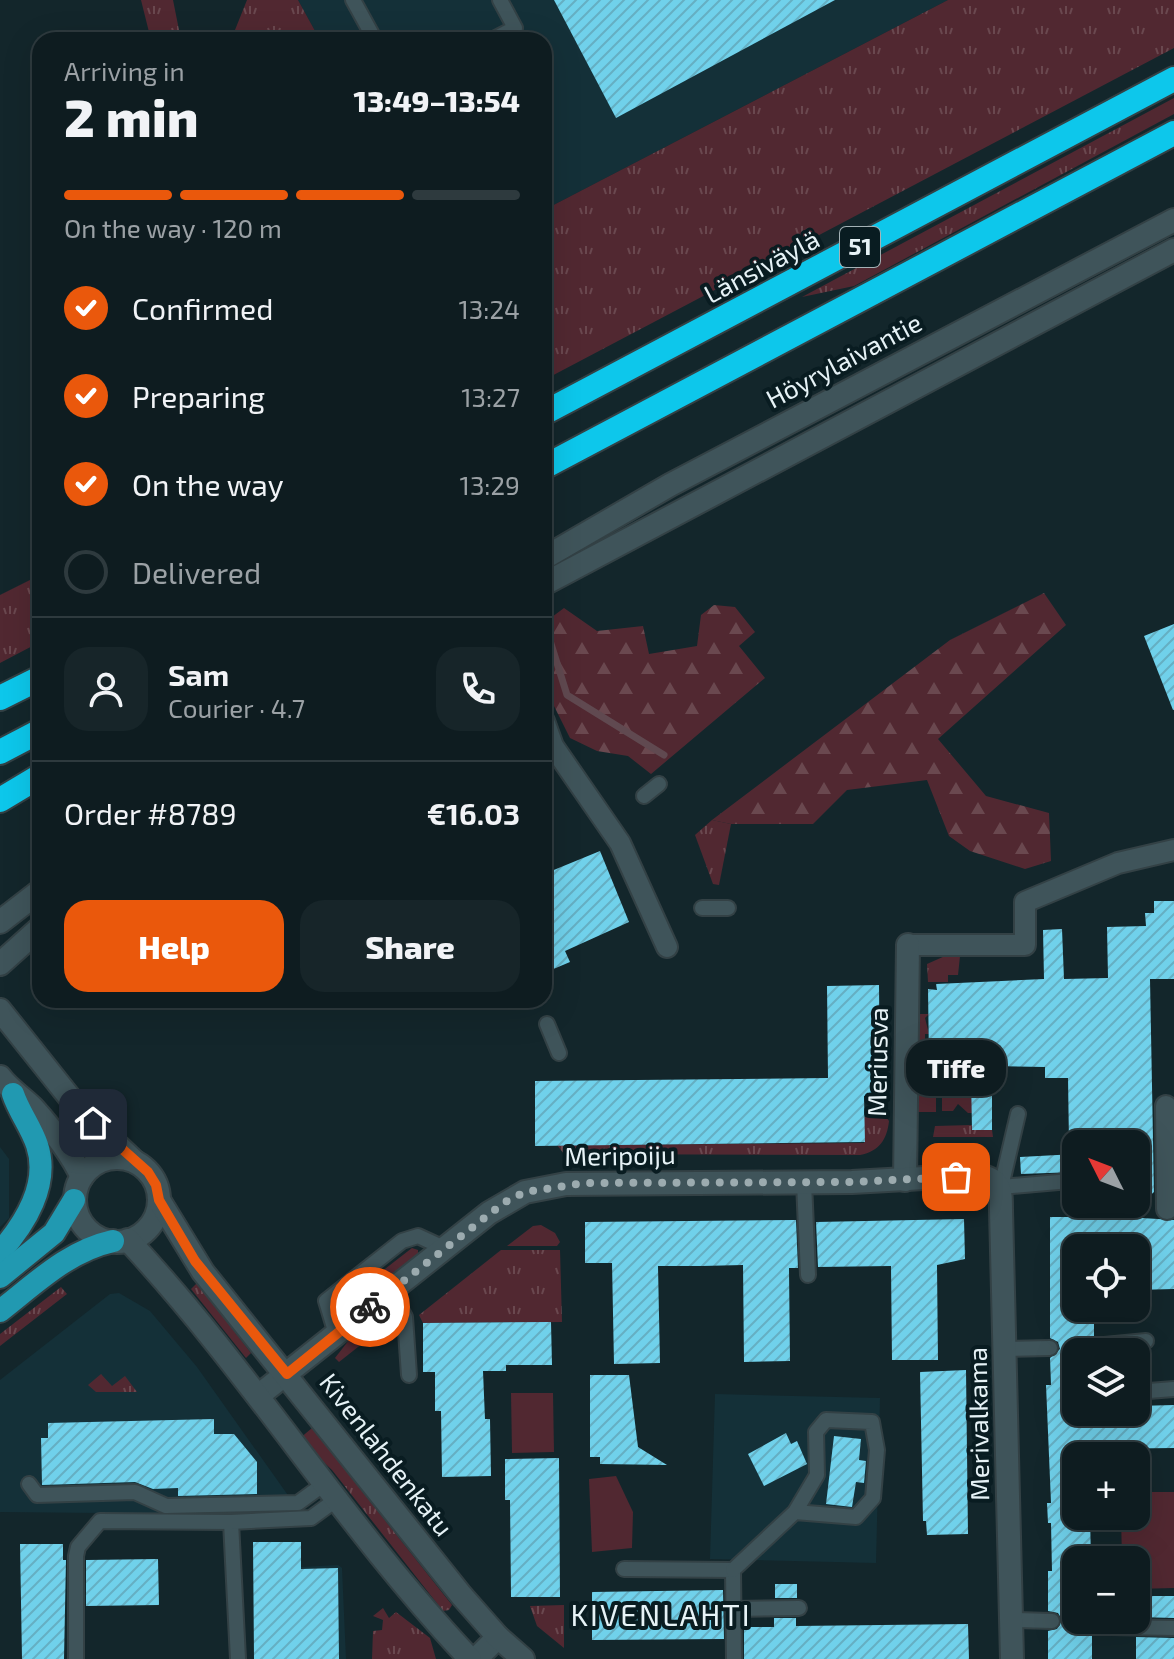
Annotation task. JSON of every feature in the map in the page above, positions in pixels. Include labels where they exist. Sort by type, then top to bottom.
[{"type":"highway","name":"Länsiväylä","points":[[552,409],[1174,79]]},
{"type":"highway","name":"51","points":[[552,463],[1174,133]]},
{"type":"highway","points":[[0,698],[32,682]]},
{"type":"highway","points":[[0,752],[32,735]]},
{"type":"highway","points":[[0,800],[32,781]]},
{"type":"main road","points":[[0,1252],[36,1196],[41,1177],[37,1146],[6,1086]]},
{"type":"main road","points":[[0,1277],[54,1233],[74,1200]]},
{"type":"main road","points":[[0,1311],[67,1258],[87,1247],[120,1241]]},
{"type":"street","name":"Höyrylaivantie","points":[[552,553],[670,485],[1174,220]]},
{"type":"street","points":[[552,580],[1174,250]]},
{"type":"street","points":[[552,743],[620,843],[667,947]]},
{"type":"street","points":[[908,945],[1025,945],[1025,902],[1118,863],[1174,850]]},
{"type":"street","points":[[0,922],[32,897]]},
{"type":"street","points":[[0,964],[32,937]]},
{"type":"street","name":"Meriusva","points":[[905,1180],[908,945]]},
{"type":"street","points":[[0,1010],[78,1108],[148,1172],[156,1185],[159,1200],[147,1229],[120,1241]]},
{"type":"street","points":[[6,1086],[31,1107],[70,1154],[82,1177]]},
{"type":"street","points":[[1165,1209],[1168,1100]]},
{"type":"street","points":[[136,1162],[106,1159],[92,1165],[82,1177],[74,1200],[83,1225],[92,1234],[120,1241],[183,1301],[258,1396],[279,1429],[470,1659]]},
{"type":"street","name":"Meripoiju","points":[[258,1396],[444,1248],[505,1202],[525,1192],[566,1184],[905,1180],[978,1175],[993,1179],[1001,1187]]},
{"type":"street","name":"Merivalkama","points":[[1001,1187],[1012,1659]]},
{"type":"street","name":"Kivenlahdenkatu","points":[[159,1200],[195,1261],[498,1637],[523,1659]]},
{"type":"street","points":[[476,1659],[498,1637]]},
{"type":"lane","points":[[353,0],[371,32]]},
{"type":"lane","points":[[500,0],[515,28],[507,32]]},
{"type":"lane","points":[[644,796],[659,784]]},
{"type":"lane","points":[[702,908],[728,908]]},
{"type":"lane","points":[[547,1024],[559,1053]]},
{"type":"lane","points":[[1018,1114],[1001,1187],[1062,1182]]},
{"type":"lane","points":[[804,1182],[808,1275]]},
{"type":"lane","points":[[336,1334],[326,1301],[402,1241],[418,1236],[444,1248]]},
{"type":"lane","points":[[391,1291],[405,1317],[409,1375]]},
{"type":"lane","points":[[1006,1349],[1050,1348]]},
{"type":"lane","points":[[1150,1391],[1174,1389]]},
{"type":"lane","points":[[624,1569],[733,1570],[795,1512],[817,1475],[816,1432],[826,1420],[872,1422],[877,1450],[873,1498],[856,1517],[795,1512]]},
{"type":"lane","points":[[29,1484],[37,1495],[135,1492],[166,1506],[298,1503],[331,1492]]},
{"type":"lane","points":[[76,1659],[76,1556],[78,1547],[100,1521],[231,1522],[311,1518],[331,1492]]},
{"type":"lane","points":[[231,1522],[238,1659]]},
{"type":"lane","points":[[733,1570],[734,1659]]},
{"type":"lane","points":[[733,1609],[799,1608]]},
{"type":"lane","points":[[1012,1620],[1052,1621]]},
{"type":"lane","points":[[1150,1628],[1174,1628]]},
{"type":"shaded area","points":[[298,0],[948,0],[552,206],[552,32],[316,32]]},
{"type":"shaded area","points":[[0,1147],[9,1159],[9,1218],[0,1227]]},
{"type":"shaded area","points":[[119,1293],[150,1311],[197,1367],[302,1515],[0,1512],[0,1380],[110,1294]]},
{"type":"shaded area","points":[[715,1394],[880,1398],[876,1563],[710,1559]]},
{"type":"shaded area","points":[[338,1565],[342,1568],[346,1659],[302,1659],[301,1567]]},
{"type":"green space","points":[[141,0],[173,0],[179,32],[149,32]]},
{"type":"green space","points":[[247,0],[298,0],[316,32],[234,32]]},
{"type":"green space","points":[[948,0],[1174,0],[1174,48],[552,376],[552,206]]},
{"type":"green space","points":[[1174,98],[1174,114],[854,286],[802,297]]},
{"type":"green space","points":[[32,579],[32,646],[0,663],[0,595]]},
{"type":"green space","points":[[1044,593],[1066,625],[938,739],[986,796],[1049,813],[1051,861],[1025,869],[970,851],[949,836],[927,780],[847,790],[813,824],[731,824],[712,820],[950,640]]},
{"type":"green space","points":[[714,605],[735,607],[755,632],[739,646],[765,678],[651,774],[628,756],[597,751],[570,738],[552,702],[552,617],[564,608],[597,631],[643,626],[649,654],[697,646],[701,615]]},
{"type":"green space","points":[[712,820],[731,824],[719,885],[713,884],[695,835]]},
{"type":"green space","points":[[945,956],[960,956],[958,975],[948,975],[948,982],[928,982],[927,964]]},
{"type":"green space","points":[[914,1014],[929,1014],[925,1018],[929,1034],[925,1034],[925,1048],[929,1048],[931,1074],[927,1075],[927,1087],[936,1087],[936,1112],[915,1112]]},
{"type":"green space","points":[[942,1082],[964,1082],[969,1087],[977,1087],[980,1113],[968,1113],[958,1104],[953,1111],[942,1111]]},
{"type":"green space","points":[[864,1117],[886,1117],[889,1121],[881,1143],[873,1151],[860,1155],[564,1154],[557,1145],[864,1143]]},
{"type":"green space","points":[[972,1125],[972,1130],[992,1130],[993,1137],[933,1137],[935,1126]]},
{"type":"green space","points":[[541,1225],[555,1233],[560,1242],[557,1246],[507,1246],[533,1226]]},
{"type":"green space","points":[[412,1248],[418,1250],[418,1257],[357,1304],[351,1302],[350,1296]]},
{"type":"green space","points":[[501,1250],[560,1250],[562,1322],[423,1323],[419,1315]]},
{"type":"green space","points":[[197,1283],[251,1353],[246,1358],[191,1289]]},
{"type":"green space","points":[[61,1287],[67,1294],[0,1346],[0,1334]]},
{"type":"green space","points":[[370,1323],[377,1332],[339,1362],[335,1358],[349,1340]]},
{"type":"green space","points":[[101,1374],[112,1386],[125,1376],[137,1392],[96,1392],[88,1385]]},
{"type":"green space","points":[[511,1393],[553,1393],[554,1452],[512,1453]]},
{"type":"green space","points":[[312,1428],[452,1605],[449,1610],[443,1611],[332,1470],[299,1439]]},
{"type":"green space","points":[[616,1476],[633,1512],[632,1548],[592,1552],[589,1479]]},
{"type":"green space","points":[[1150,1492],[1174,1492],[1174,1588],[1150,1589],[1150,1546],[1122,1546],[1121,1530],[1150,1530]]},
{"type":"green space","points":[[564,1605],[564,1648],[537,1626],[530,1606]]},
{"type":"green space","points":[[383,1608],[389,1618],[396,1612],[430,1638],[436,1659],[372,1659],[373,1631],[382,1630],[383,1620],[373,1616]]},
{"type":"building","points":[[554,0],[835,0],[616,118]]},
{"type":"building","points":[[1174,624],[1174,710],[1173,710],[1144,636]]},
{"type":"building","points":[[600,851],[629,922],[565,951],[570,962],[552,970],[552,871]]},
{"type":"building","points":[[1154,901],[1174,901],[1174,979],[1150,979],[1154,1192],[1150,1196],[1150,1130],[1069,1130],[1068,1078],[1045,1078],[1045,1067],[992,1066],[992,1130],[972,1130],[971,1076],[937,1077],[937,1059],[929,1060],[928,989],[937,990],[936,984],[1044,979],[1043,930],[1062,929],[1064,979],[1108,978],[1107,927],[1146,926],[1145,913],[1154,913]]},
{"type":"building","points":[[879,985],[880,1096],[864,1096],[865,1142],[535,1146],[535,1081],[828,1078],[827,986]]},
{"type":"building","points":[[1062,1155],[1062,1173],[1021,1174],[1020,1157]]},
{"type":"building","points":[[1050,1217],[1174,1220],[1174,1289],[1150,1290],[1150,1234],[1062,1234],[1062,1322],[1094,1322],[1094,1336],[1062,1338],[1062,1426],[1150,1426],[1150,1406],[1174,1405],[1174,1448],[1150,1448],[1150,1442],[1062,1442],[1062,1530],[1090,1530],[1091,1546],[1062,1546],[1062,1620],[1058,1613],[1048,1611],[1048,1571],[1052,1571],[1051,1523],[1048,1523],[1047,1503],[1051,1503],[1046,1385],[1051,1385],[1050,1358],[1060,1349],[1058,1342],[1050,1338]]},
{"type":"building","points":[[964,1219],[965,1259],[937,1265],[938,1360],[892,1360],[891,1266],[818,1267],[816,1222]]},
{"type":"building","points":[[796,1220],[798,1268],[789,1268],[790,1361],[744,1362],[743,1265],[658,1266],[660,1363],[614,1364],[612,1263],[585,1263],[585,1222]]},
{"type":"building","points":[[551,1322],[552,1365],[506,1365],[506,1371],[483,1371],[485,1419],[490,1419],[491,1476],[442,1477],[441,1411],[435,1411],[435,1372],[423,1372],[423,1323]]},
{"type":"building","points":[[966,1370],[968,1534],[927,1535],[926,1521],[923,1521],[920,1372]]},
{"type":"building","points":[[590,1375],[629,1375],[638,1447],[667,1465],[600,1464],[600,1457],[590,1457]]},
{"type":"building","points":[[214,1419],[214,1434],[234,1434],[257,1462],[257,1494],[178,1496],[178,1488],[153,1489],[135,1482],[42,1485],[41,1438],[48,1438],[48,1423]]},
{"type":"building","points":[[786,1433],[791,1444],[797,1441],[807,1464],[764,1486],[748,1454]]},
{"type":"building","points":[[834,1436],[861,1439],[859,1460],[866,1461],[864,1483],[856,1482],[852,1507],[826,1504]]},
{"type":"building","points":[[559,1458],[560,1597],[511,1597],[510,1500],[505,1500],[505,1459]]},
{"type":"building","points":[[253,1542],[301,1542],[301,1569],[338,1568],[339,1659],[254,1659]]},
{"type":"building","points":[[20,1544],[63,1544],[63,1560],[66,1560],[64,1659],[22,1659]]},
{"type":"building","points":[[158,1559],[159,1605],[86,1606],[86,1560]]},
{"type":"building","points":[[775,1584],[797,1584],[797,1598],[775,1598]]},
{"type":"building","points":[[723,1590],[724,1639],[592,1640],[592,1592]]},
{"type":"building","points":[[1150,1596],[1174,1596],[1174,1618],[1150,1617]]},
{"type":"building","points":[[774,1618],[796,1618],[796,1626],[968,1624],[969,1659],[744,1659],[744,1627],[774,1627]]},
{"type":"building","points":[[1062,1620],[1062,1634],[1092,1634],[1092,1659],[1048,1659],[1048,1631],[1057,1629]]},
{"type":"building","points":[[1136,1637],[1174,1638],[1174,1659],[1136,1659]]},
{"type":"waterway","points":[[552,647],[567,695],[664,755]]},
{"type":"way so far","points":[[370,1307],[489,1213],[525,1192],[585,1183],[852,1182],[956,1177]]},
{"type":"place","name":"Tiffe","points":[[956,1177]]},
{"type":"district","name":"KIVENLAHTI","points":[[661,1616]]},
{"type":"route","points":[[93,1123],[148,1172],[156,1185],[159,1200],[195,1261],[287,1374],[370,1307]]}]
